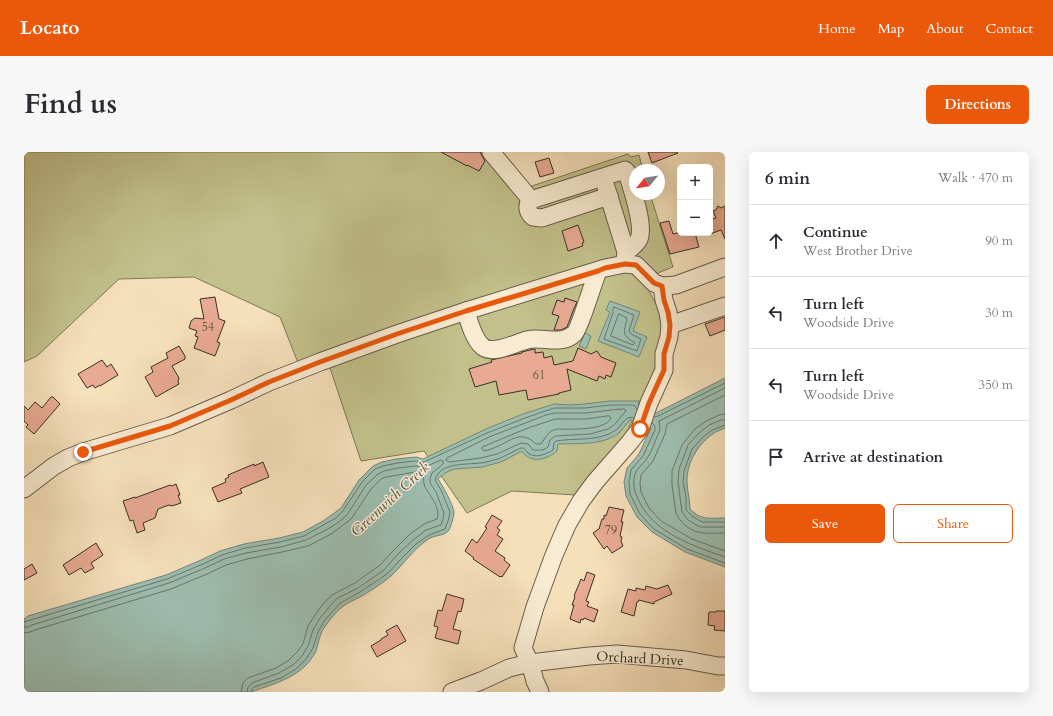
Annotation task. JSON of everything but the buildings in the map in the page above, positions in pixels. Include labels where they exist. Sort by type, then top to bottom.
[{"type":"street","points":[[491,152],[531,200]]},
{"type":"street","points":[[24,489],[42,474],[68,458],[83,452],[170,426],[269,382],[313,365],[466,311],[598,271],[626,258],[641,234],[640,217],[627,172],[625,170],[531,200],[528,205],[529,214],[533,217],[542,218],[609,196]]},
{"type":"street","points":[[603,177],[626,258],[636,265],[654,283],[662,286],[676,285],[725,267]]},
{"type":"street","points":[[466,311],[472,330],[478,340],[483,347],[492,350],[528,340],[548,341],[566,339],[576,333],[598,271]]},
{"type":"street","points":[[540,692],[523,648],[535,607],[566,525],[594,482],[640,429],[649,403],[664,370],[664,354],[669,337],[670,325],[662,286]]},
{"type":"street","points":[[670,325],[725,306]]},
{"type":"street","name":"Orchard Drive","points":[[452,692],[509,668],[530,663],[589,656],[617,654],[686,660],[725,666]]},
{"type":"shaded area","points":[[24,152],[499,152],[529,187],[628,154],[631,157],[639,155],[641,164],[629,164],[629,200],[652,200],[673,267],[640,280],[647,287],[662,319],[661,351],[648,387],[626,434],[575,495],[512,491],[467,513],[424,451],[361,461],[325,353],[298,363],[280,317],[194,277],[119,279],[37,356],[24,362]]},
{"type":"water","points":[[610,301],[640,312],[633,331],[647,337],[639,357],[598,341],[610,312],[606,310]]},
{"type":"water","points":[[585,333],[591,336],[586,349],[579,346]]},
{"type":"water","name":"Greenwich Creek","points":[[725,378],[725,428],[708,437],[698,448],[691,460],[687,481],[690,509],[694,513],[702,517],[725,518],[725,567],[685,552],[652,532],[637,517],[626,496],[624,482],[627,468],[639,454],[651,428],[650,426],[630,420],[619,433],[612,437],[598,442],[558,444],[557,451],[548,457],[539,459],[529,458],[522,451],[501,462],[482,467],[454,469],[445,473],[438,479],[448,496],[454,512],[449,530],[424,542],[388,579],[368,593],[342,607],[333,616],[321,633],[316,651],[310,660],[304,667],[288,678],[251,692],[24,692],[24,619],[28,616],[166,575],[220,551],[244,544],[303,532],[323,521],[341,508],[359,480],[373,466],[382,462],[416,457],[423,459],[486,429],[523,414],[554,404],[568,405],[610,401],[640,401],[638,405],[656,413]]},
{"type":"route","points":[[83,452],[170,426],[269,382],[397,334],[605,268],[625,264],[636,265],[654,283],[662,286],[670,325],[669,337],[664,354],[664,370],[649,403],[640,429]]}]
